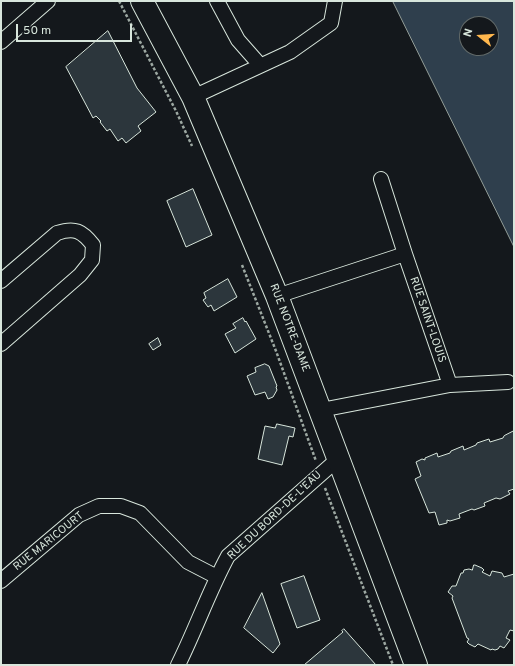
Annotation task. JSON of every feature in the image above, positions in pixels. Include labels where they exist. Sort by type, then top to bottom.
[{"type":"main road","name":"RUE NOTRE-DAME","points":[[142,1],[193,97],[277,296],[416,665]]},
{"type":"street","points":[[1,42],[48,1]]},
{"type":"street","points":[[217,1],[238,40],[260,65]]},
{"type":"street","points":[[193,97],[290,52],[331,23],[335,1]]},
{"type":"street","name":"RUE SAINT-LOUIS","points":[[381,180],[450,386]]},
{"type":"street","points":[[1,281],[57,233],[68,229],[79,231],[87,237],[93,245],[92,260],[80,275],[1,344]]},
{"type":"street","points":[[277,296],[405,254]]},
{"type":"street","points":[[321,410],[450,386],[508,382]]},
{"type":"street","name":"RUE DU BORD-DE-L'EAU","points":[[178,665],[206,605],[217,577],[228,556],[338,459]]},
{"type":"street","name":"RUE MARICOURT","points":[[1,581],[79,515],[99,506],[122,506],[140,513],[188,562],[217,577]]},
{"type":"path","points":[[119,1],[176,111],[193,148]]},
{"type":"path","name":"RUE NOTRE-DAME","points":[[239,258],[393,665]]},
{"type":"water","points":[[393,1],[514,1],[514,247],[393,2]]},
{"type":"building","points":[[108,31],[137,88],[156,112],[138,126],[141,131],[126,143],[122,138],[118,141],[110,129],[107,131],[96,116],[93,118],[66,67]]},
{"type":"building","points":[[193,189],[212,235],[186,247],[167,201]]},
{"type":"building","points":[[228,279],[237,297],[214,311],[211,305],[208,307],[203,300],[206,298],[204,293]]},
{"type":"building","points":[[243,318],[256,339],[235,353],[225,334],[236,328],[233,324]]},
{"type":"building","points":[[158,338],[161,345],[153,350],[149,344]]},
{"type":"building","points":[[265,364],[269,366],[277,386],[277,390],[273,397],[268,399],[265,392],[255,395],[247,376],[256,372],[255,368]]},
{"type":"building","points":[[277,424],[295,428],[293,437],[289,436],[282,465],[258,459],[265,426],[275,428]]},
{"type":"building","points":[[514,431],[514,489],[508,491],[510,494],[500,499],[496,498],[484,503],[485,506],[459,514],[460,518],[450,521],[447,520],[447,523],[439,525],[435,512],[429,513],[415,479],[421,476],[416,462],[422,459],[425,460],[425,458],[437,453],[438,457],[463,446],[464,450],[489,439],[490,442],[503,438]]},
{"type":"building","points":[[474,565],[482,568],[484,570],[482,572],[490,576],[492,571],[502,573],[504,577],[514,574],[514,631],[510,630],[506,638],[510,640],[504,648],[500,646],[498,649],[491,650],[478,644],[475,647],[467,642],[469,639],[467,638],[452,598],[453,596],[448,592],[452,586],[456,586],[461,573],[463,573],[464,570],[472,570]]},
{"type":"building","points":[[304,576],[320,620],[297,628],[281,584]]},
{"type":"building","points":[[262,593],[280,644],[273,653],[244,628]]},
{"type":"building","points":[[344,629],[376,665],[304,665],[343,632],[342,631]]}]
